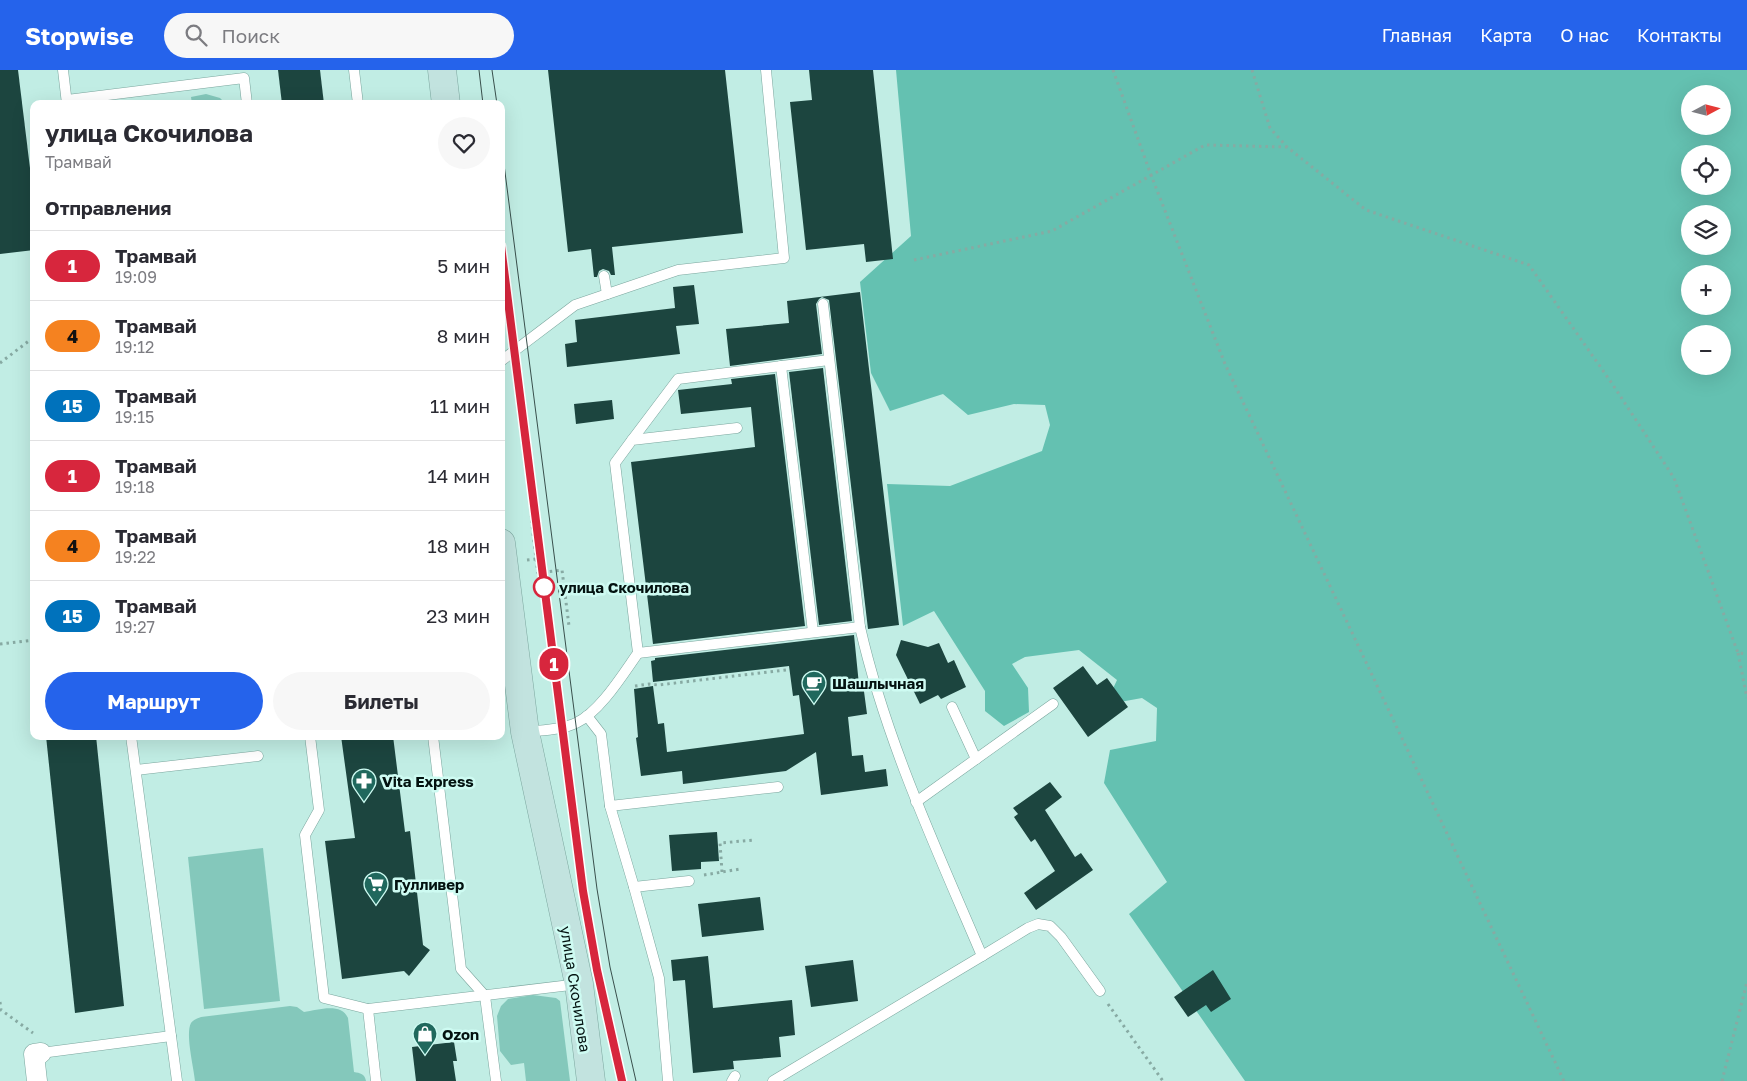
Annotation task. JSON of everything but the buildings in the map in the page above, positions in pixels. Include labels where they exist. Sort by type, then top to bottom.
[{"type":"street","points":[[442,70],[446,100]]},
{"type":"street","name":"улица Скочилова","points":[[505,591],[525,732],[579,984],[591,1081]]},
{"type":"street","points":[[38,1081],[34,1054],[41,1053]]},
{"type":"lane","points":[[63,70],[67,100]]},
{"type":"lane","points":[[354,70],[358,100]]},
{"type":"lane","points":[[505,358],[575,305],[678,270],[784,258],[766,70]]},
{"type":"lane","points":[[82,100],[244,78],[247,100]]},
{"type":"lane","points":[[604,276],[607,294]]},
{"type":"lane","points":[[823,304],[860,627],[867,656],[883,711],[916,802],[982,956]]},
{"type":"lane","points":[[525,732],[562,727],[575,723],[587,716],[612,689],[638,653],[615,463],[678,379],[829,360]]},
{"type":"lane","points":[[781,366],[813,632]]},
{"type":"lane","points":[[632,440],[738,428]]},
{"type":"lane","points":[[638,653],[860,627]]},
{"type":"lane","points":[[916,802],[1053,704]]},
{"type":"lane","points":[[952,707],[976,759]]},
{"type":"lane","points":[[587,716],[600,734],[610,806],[659,978],[668,1081]]},
{"type":"lane","points":[[132,740],[177,1081]]},
{"type":"lane","points":[[310,740],[319,810],[305,835],[324,998],[368,1010],[579,984]]},
{"type":"lane","points":[[433,740],[461,969],[485,996],[496,1081]]},
{"type":"lane","points":[[136,770],[258,756]]},
{"type":"lane","points":[[610,806],[778,787]]},
{"type":"lane","points":[[634,887],[689,881]]},
{"type":"lane","points":[[773,1081],[1028,928],[1038,924],[1050,926],[1100,991]]},
{"type":"lane","points":[[368,1010],[376,1081]]},
{"type":"lane","points":[[41,1053],[171,1036]]},
{"type":"path","points":[[1113,70],[1151,175],[1225,364],[1564,1081]]},
{"type":"path","points":[[1252,70],[1270,128],[1287,147],[1366,210],[1528,265],[1674,478],[1738,653],[1747,698]]},
{"type":"path","points":[[914,260],[1052,231],[1205,144],[1287,147]]},
{"type":"path","points":[[0,363],[30,340]]},
{"type":"path","points":[[536,559],[538,573],[562,570],[569,626]]},
{"type":"path","points":[[0,644],[30,640]]},
{"type":"path","points":[[1738,653],[1747,654]]},
{"type":"path","points":[[612,689],[786,670]]},
{"type":"path","points":[[722,872],[720,843],[754,840]]},
{"type":"path","points":[[689,881],[691,877],[740,869]]},
{"type":"path","points":[[1722,1081],[1747,982]]},
{"type":"path","points":[[1100,991],[1162,1081]]},
{"type":"path","points":[[0,1002],[1,1010],[38,1038],[41,1053]]},
{"type":"green space","points":[[896,70],[1747,70],[1747,1081],[1245,1081],[1129,914],[1167,882],[1104,783],[1110,750],[1156,741],[1157,708],[1142,698],[1120,702],[1110,695],[1117,680],[1079,650],[1025,657],[1012,664],[1028,688],[1029,712],[1004,726],[985,711],[985,691],[934,611],[903,626],[887,484],[950,486],[1042,451],[1050,425],[1045,405],[1014,404],[968,415],[943,394],[890,411],[871,373],[860,282],[911,236]]},
{"type":"green space","points":[[206,94],[222,100],[191,100],[191,97]]},
{"type":"green space","points":[[263,848],[280,1001],[204,1009],[188,857]]},
{"type":"green space","points":[[533,995],[556,998],[560,1001],[570,1081],[526,1081],[524,1063],[511,1065],[500,1051],[497,1016],[501,1006],[508,999]]},
{"type":"green space","points":[[290,1006],[297,1007],[304,1012],[329,1008],[345,1013],[348,1018],[354,1072],[363,1075],[366,1081],[195,1081],[189,1035],[189,1028],[193,1021],[201,1017]]},
{"type":"tram line","points":[[479,70],[483,100]]},
{"type":"tram line","points":[[492,70],[496,100]]},
{"type":"tram line","points":[[505,172],[597,889],[610,967],[636,1081]]},
{"type":"tram line","points":[[505,277],[583,891],[597,970],[622,1081]]},
{"type":"tram line","name":"1","points":[[505,277],[583,891],[597,970],[622,1081]]},
{"type":"place","name":"улица Скочилова","points":[[544,587]]},
{"type":"place","name":"Шашлычная","points":[[814,704]]},
{"type":"place","name":"Vita Express","points":[[364,802]]},
{"type":"place","name":"Гулливер","points":[[376,905]]},
{"type":"place","name":"Ozon","points":[[425,1055]]}]
